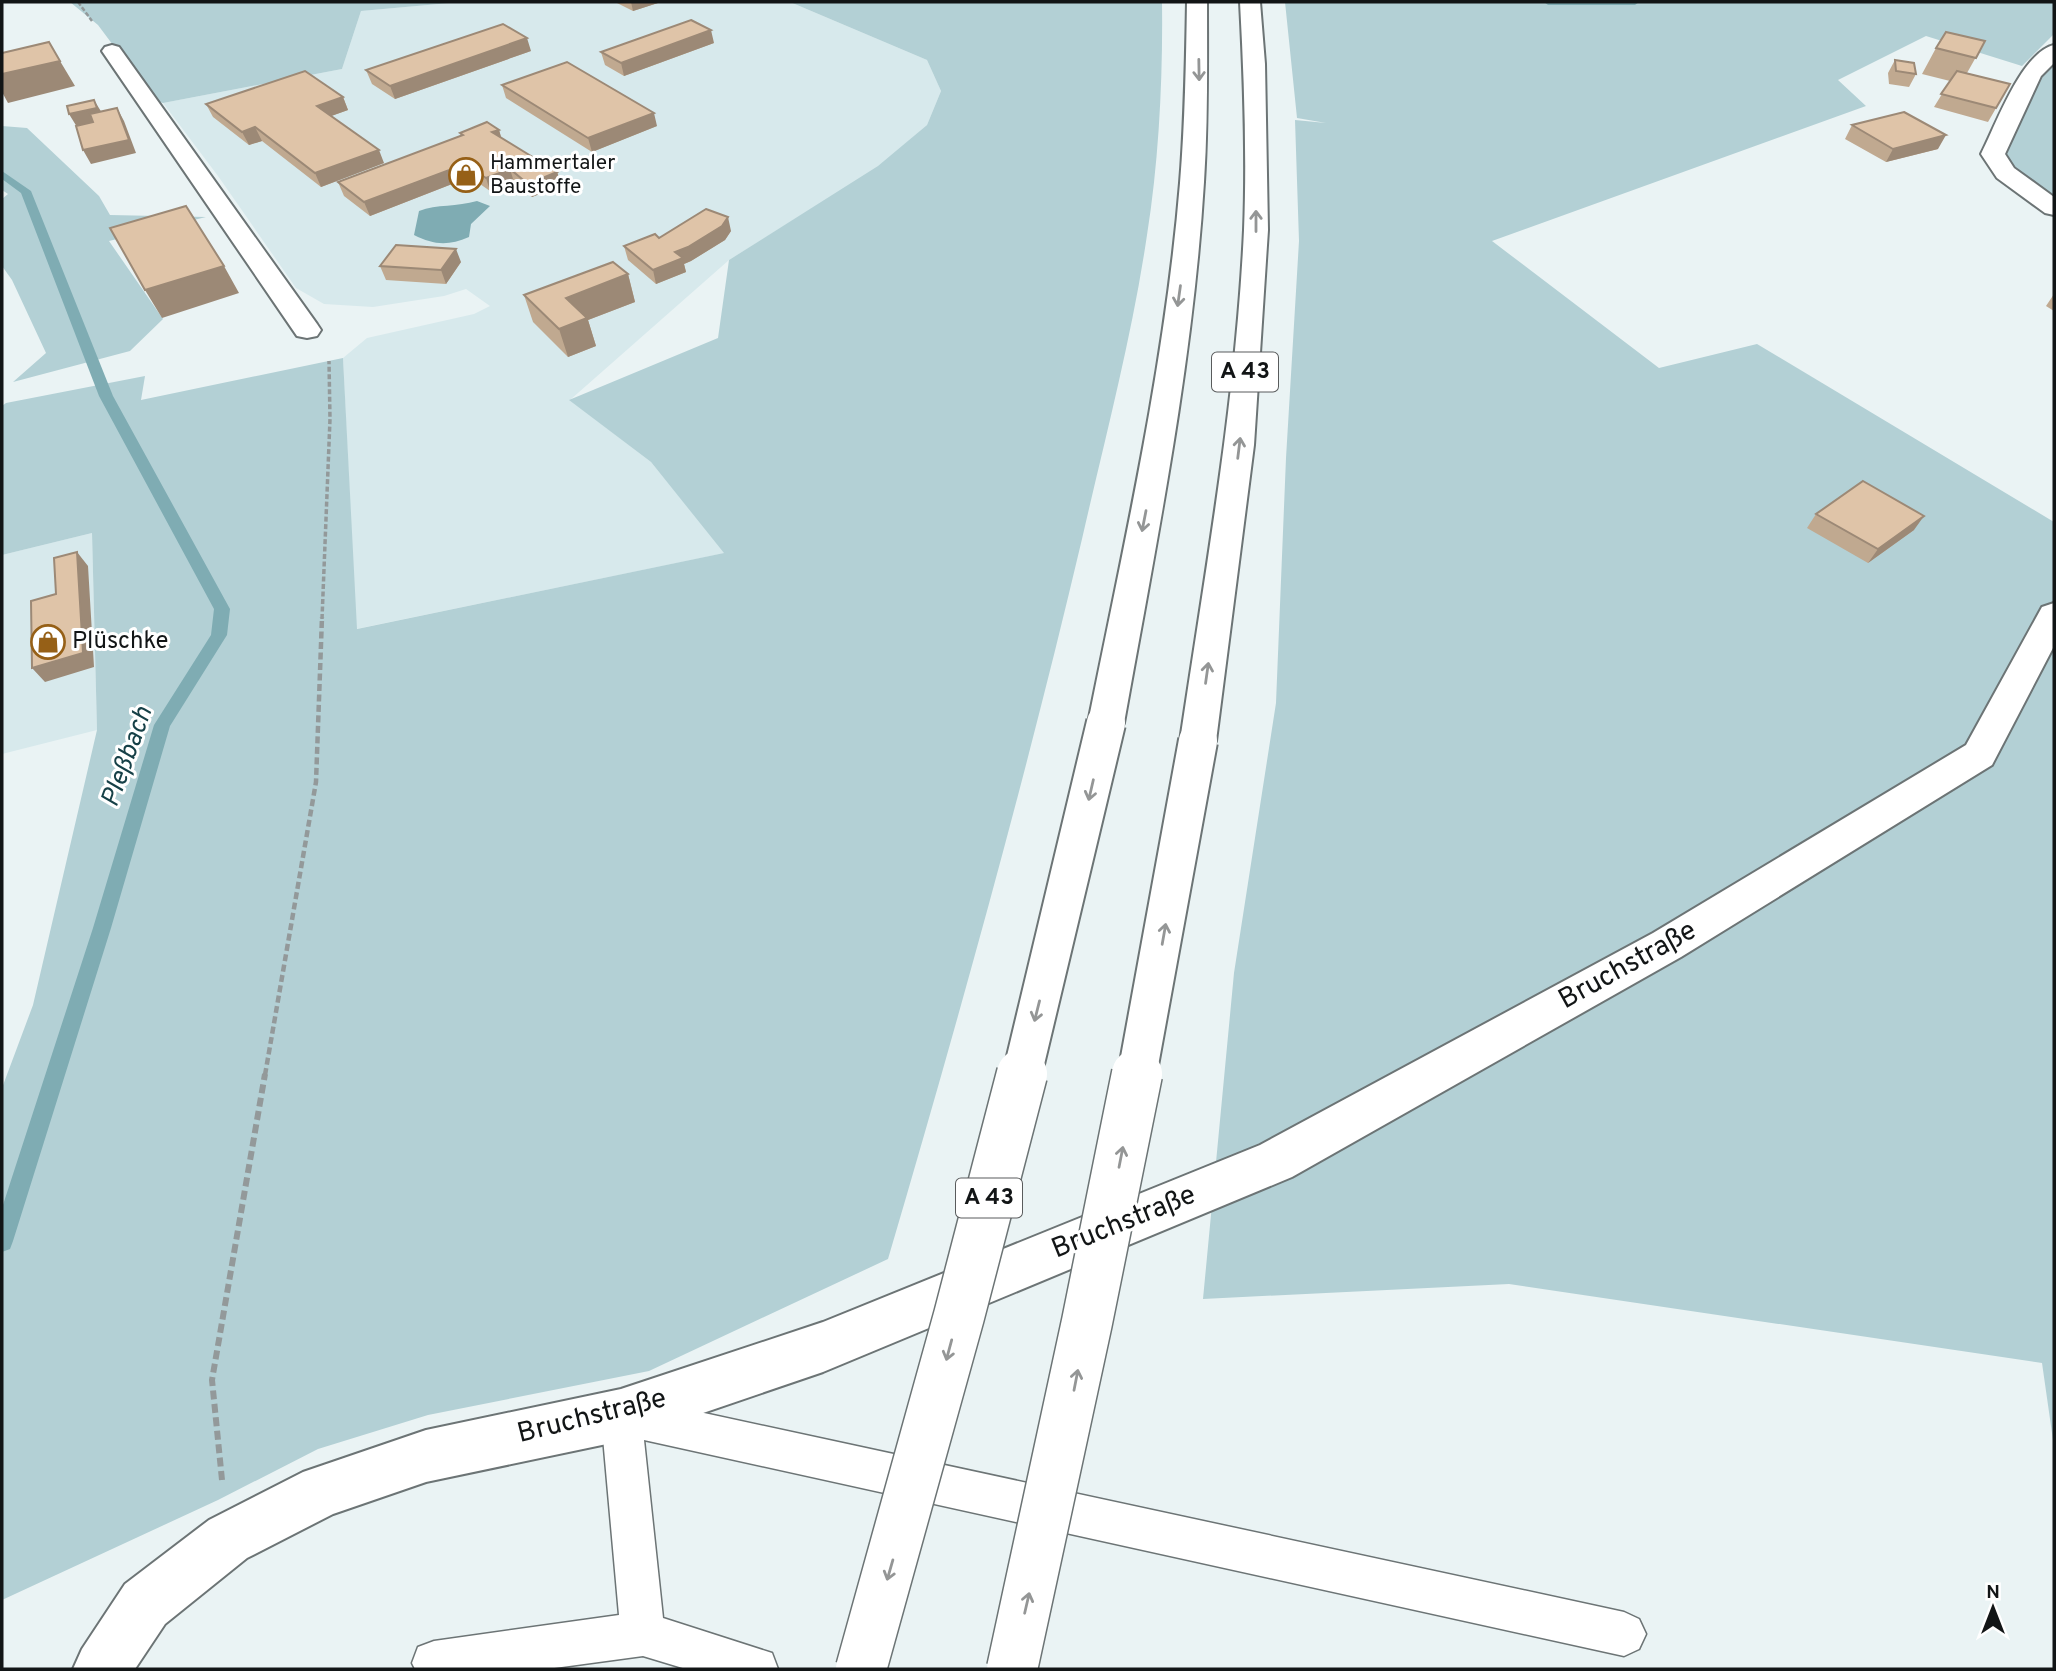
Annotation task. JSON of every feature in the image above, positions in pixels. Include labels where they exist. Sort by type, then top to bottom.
[{"type":"main road","name":"A 43","points":[[861,1669],[905,1517],[1036,1018],[1106,723],[1164,410],[1187,237],[1199,81],[1197,2]]},
{"type":"main road","name":"A 43","points":[[1012,1669],[1072,1402],[1143,1052],[1198,741],[1240,445],[1256,230],[1254,64],[1250,2]]},
{"type":"main road","points":[[112,51],[274,287],[307,330]]},
{"type":"main road","points":[[2054,51],[2032,73],[1993,155],[2005,173],[2054,208]]},
{"type":"main road","name":"Bruchstraße","points":[[102,1669],[145,1604],[228,1539],[322,1491],[426,1456],[621,1415],[823,1347],[1276,1161],[1667,945],[1979,755],[2054,615]]},
{"type":"lane","points":[[643,1634],[621,1415],[1624,1634]]},
{"type":"lane","points":[[434,1663],[643,1634],[756,1669]]},
{"type":"path","points":[[228,1539],[212,1380],[316,782],[330,419],[329,360]]},
{"type":"shaded area","points":[[70,2],[461,2],[361,11],[342,69],[163,103],[154,100],[98,25]]},
{"type":"shaded area","points":[[461,2],[790,2],[927,60],[941,91],[927,125],[878,167],[729,260],[570,400],[651,462],[725,553],[356,629],[343,358],[367,338],[474,314],[490,306],[466,289],[444,296],[373,307],[324,304],[296,288],[163,103],[342,69],[361,11]]},
{"type":"shaded area","points":[[790,2],[1162,2],[1161,89],[1155,178],[1126,349],[1060,630],[1014,810],[888,1259],[649,1371],[428,1415],[318,1449],[218,1500],[2,1600],[2,1088],[33,1005],[97,730],[92,533],[2,555],[2,406],[6,403],[145,376],[141,400],[343,358],[357,629],[724,553],[651,462],[569,400],[718,338],[729,260],[878,166],[927,125],[941,91],[927,60]]},
{"type":"shaded area","points":[[1285,2],[2054,2],[2054,34],[2022,66],[1926,36],[1838,80],[1866,106],[1492,241],[1659,368],[1757,344],[2054,522],[2054,1447],[2042,1363],[1509,1284],[1203,1299],[1234,973],[1276,703],[1286,458],[1299,241],[1295,120],[1326,123],[1297,118]]},
{"type":"shaded area","points":[[2054,61],[2054,199],[2021,177],[2006,162],[2007,150],[2047,67]]},
{"type":"shaded area","points":[[2,126],[27,128],[99,196],[110,215],[206,217],[109,241],[163,319],[130,351],[13,382],[46,353],[12,280],[2,266],[2,199],[8,194],[2,190]]},
{"type":"shaded area","points":[[477,201],[490,206],[471,224],[469,237],[441,243],[414,235],[419,211]]},
{"type":"shaded area","name":"Plüschke","points":[[92,533],[97,730],[2,754],[2,555]]},
{"type":"building","points":[[691,20],[711,30],[621,63],[601,52]]},
{"type":"building","points":[[503,24],[527,38],[390,86],[366,70]]},
{"type":"building","points":[[1946,32],[1985,41],[1976,58],[1936,48]]},
{"type":"building","points":[[49,42],[60,61],[2,74],[2,53]]},
{"type":"building","points":[[1895,60],[1914,63],[1916,74],[1896,71]]},
{"type":"building","points":[[567,62],[654,113],[588,138],[502,85]]},
{"type":"building","points":[[305,71],[343,97],[317,106],[379,150],[315,173],[255,127],[242,132],[206,104]]},
{"type":"building","points":[[1957,71],[2010,84],[1996,108],[1941,94]]},
{"type":"building","points":[[94,100],[97,108],[69,114],[67,106]]},
{"type":"building","points":[[117,108],[129,140],[83,150],[76,126],[93,122],[90,114]]},
{"type":"building","points":[[1904,112],[1946,135],[1893,149],[1852,125]]},
{"type":"building","points":[[487,122],[499,130],[492,132],[557,172],[528,184],[510,169],[486,178],[465,164],[364,202],[338,182],[463,135],[460,133]]},
{"type":"building","points":[[186,206],[224,266],[145,290],[110,228]]},
{"type":"building","points":[[706,209],[728,217],[722,226],[675,252],[683,258],[653,270],[624,246],[655,234],[659,238]]},
{"type":"building","points":[[396,245],[456,249],[441,270],[380,266]]},
{"type":"building","points":[[613,262],[628,274],[566,298],[587,318],[559,329],[524,295]]},
{"type":"building","points":[[1863,481],[1924,516],[1878,549],[1816,514]]},
{"type":"building","points":[[77,552],[83,653],[32,668],[31,601],[56,594],[54,558]]},
{"type":"waterway","points":[[1548,2],[1635,2]]},
{"type":"waterway","name":"Pleßbach","points":[[2,174],[26,191],[106,396],[222,609],[219,635],[162,725],[102,928],[2,1241]]},
{"type":"place","name":"Hammertaler Baustoffe","points":[[466,175]]},
{"type":"place","name":"Plüschke","points":[[48,642]]}]
